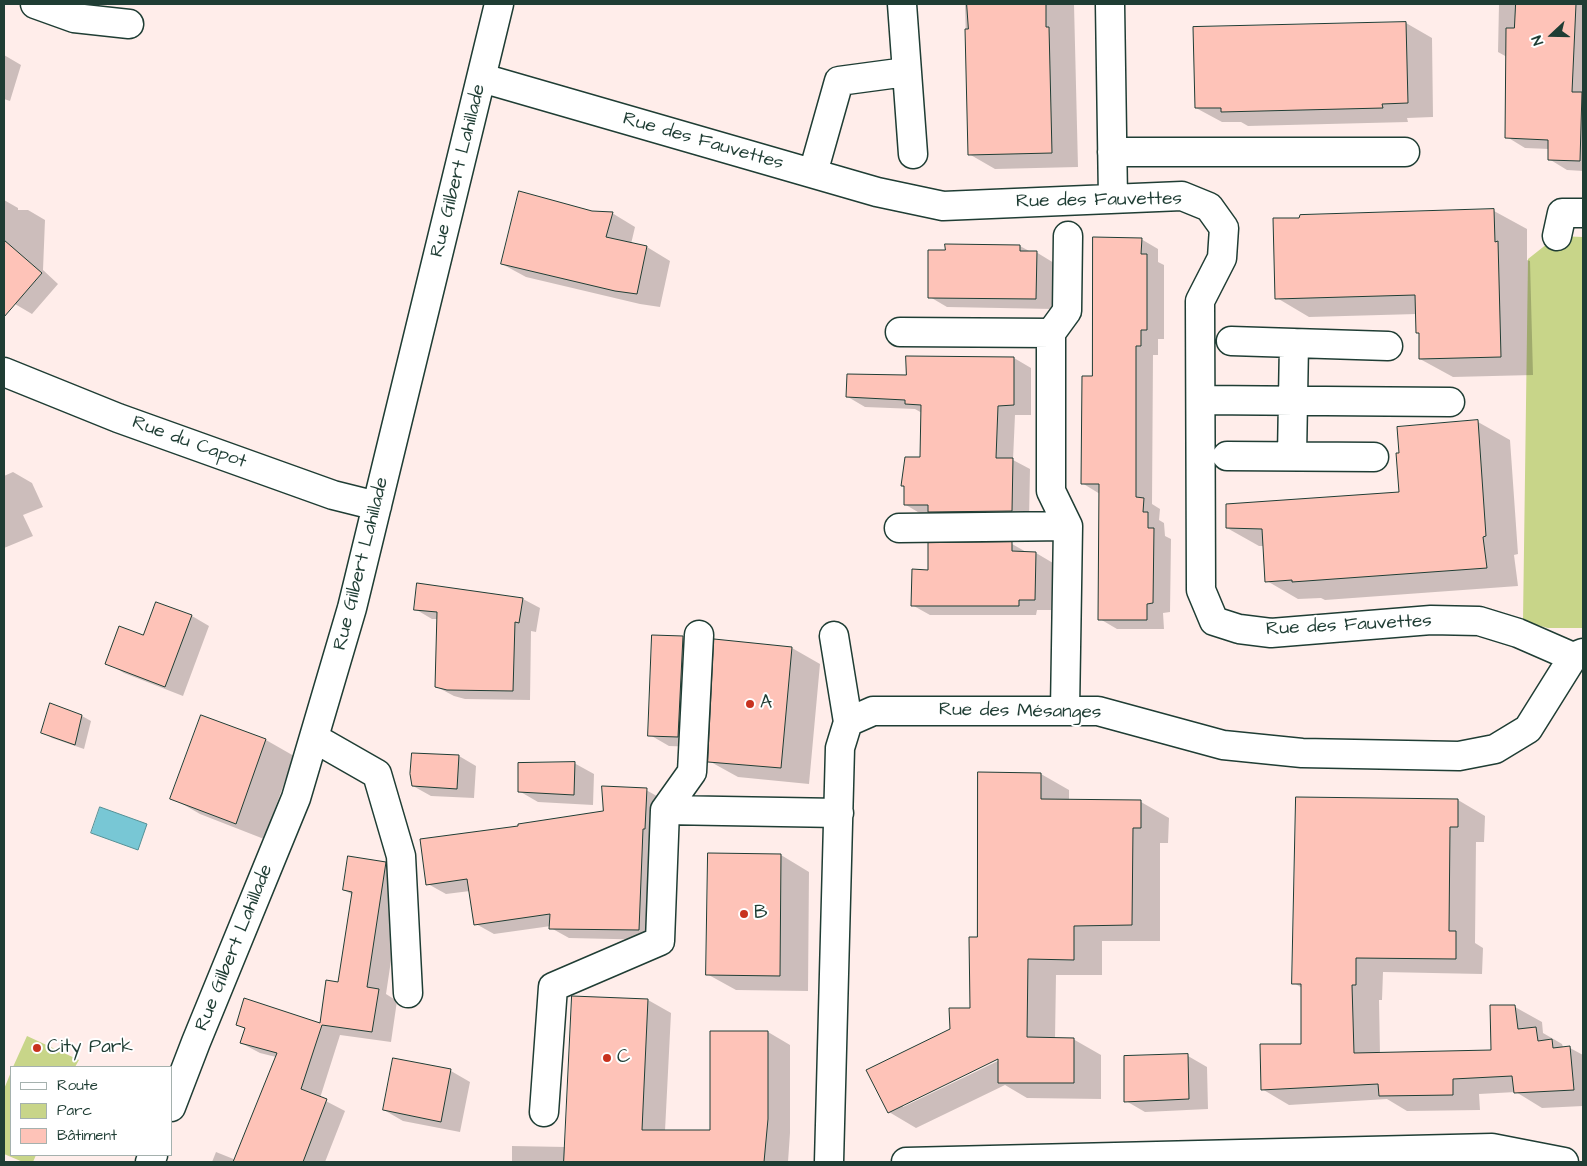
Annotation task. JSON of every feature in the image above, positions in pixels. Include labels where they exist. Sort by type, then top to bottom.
[{"type":"street","points":[[35,4],[74,18],[129,24]]},
{"type":"street","name":"Rue Gilbert Lahillade","points":[[172,1104],[296,798],[314,738],[352,608],[499,4]]},
{"type":"street","points":[[902,4],[912,154]]},
{"type":"street","points":[[1110,4],[1113,199]]},
{"type":"street","points":[[813,173],[839,81],[906,72]]},
{"type":"street","name":"Rue des Fauvettes","points":[[482,78],[877,192],[943,206],[1182,196],[1209,206],[1224,228],[1222,258],[1200,301],[1201,590],[1214,621],[1239,629],[1270,633],[1431,620],[1479,621],[1578,655]]},
{"type":"street","points":[[1112,152],[1405,152]]},
{"type":"street","points":[[1557,236],[1562,213],[1583,213]]},
{"type":"street","points":[[1065,710],[1068,526],[1051,491],[1051,333],[1067,311],[1068,236]]},
{"type":"street","points":[[900,332],[1051,333]]},
{"type":"street","points":[[1231,341],[1388,346]]},
{"type":"street","points":[[1292,456],[1294,343]]},
{"type":"street","name":"Rue du Capot","points":[[4,372],[137,425],[333,495],[377,506]]},
{"type":"street","points":[[1201,400],[1450,402]]},
{"type":"street","points":[[1227,456],[1374,457]]},
{"type":"street","points":[[899,528],[1068,526]]},
{"type":"street","points":[[544,1112],[553,987],[660,941],[665,810],[692,772],[699,634]]},
{"type":"street","points":[[829,1162],[840,748],[848,722],[834,636]]},
{"type":"street","name":"Rue des Mésanges","points":[[848,722],[872,711],[1098,711],[1223,745],[1302,753],[1459,756],[1496,749],[1528,729],[1578,655]]},
{"type":"street","points":[[314,738],[377,774],[401,856],[408,993]]},
{"type":"street","points":[[665,810],[839,813]]},
{"type":"street","points":[[906,1162],[1492,1148],[1564,1162]]},
{"type":"green space","points":[[1557,236],[1583,237],[1583,628],[1548,628],[1523,621],[1528,259]]},
{"type":"green space","name":"City Park","points":[[27,1036],[79,1060],[76,1066],[13,1066]]},
{"type":"green space","name":"City Park","points":[[10,1074],[10,1156],[36,1156],[33,1162],[23,1162],[4,1154],[4,1089]]},
{"type":"water","points":[[100,807],[147,824],[138,850],[91,833]]},
{"type":"building","points":[[967,4],[1046,4],[1046,27],[1049,27],[1052,153],[968,155],[965,29],[968,29]]},
{"type":"building","points":[[1516,4],[1576,4],[1572,92],[1582,92],[1580,161],[1548,160],[1548,140],[1505,138],[1506,28],[1514,28]]},
{"type":"building","points":[[1406,22],[1408,103],[1382,104],[1383,108],[1221,112],[1221,108],[1195,108],[1193,27]]},
{"type":"building","points":[[519,191],[592,211],[613,212],[606,237],[647,246],[637,294],[615,291],[501,264]]},
{"type":"building","points":[[1494,209],[1495,242],[1498,241],[1501,357],[1419,359],[1419,333],[1416,333],[1415,295],[1275,299],[1273,218],[1299,218],[1300,215]]},
{"type":"building","points":[[1093,237],[1142,238],[1141,254],[1147,254],[1147,330],[1141,330],[1141,346],[1136,346],[1136,497],[1144,498],[1143,512],[1148,512],[1148,528],[1154,528],[1153,603],[1147,604],[1147,620],[1098,620],[1099,484],[1081,484],[1082,376],[1092,376]]},
{"type":"building","points":[[4,240],[42,273],[4,317]]},
{"type":"building","points":[[945,244],[1020,245],[1020,251],[1037,251],[1036,299],[928,298],[928,250],[945,250]]},
{"type":"building","points":[[906,356],[1014,357],[1014,405],[998,406],[996,458],[1013,458],[1012,511],[928,512],[928,505],[904,505],[904,486],[901,486],[905,457],[920,457],[921,405],[905,404],[905,400],[846,397],[847,374],[906,375]]},
{"type":"building","points":[[1478,420],[1486,536],[1483,537],[1487,568],[1292,582],[1292,580],[1265,582],[1262,529],[1226,528],[1226,504],[1399,492],[1396,453],[1399,453],[1397,427]]},
{"type":"building","points":[[1012,542],[1012,551],[1036,552],[1035,600],[1019,600],[1019,606],[911,606],[912,569],[928,570],[928,543]]},
{"type":"building","points":[[417,583],[523,598],[519,623],[515,622],[513,691],[447,690],[435,687],[437,612],[414,610]]},
{"type":"building","points":[[156,602],[192,615],[165,687],[105,664],[119,626],[143,635]]},
{"type":"building","points":[[652,635],[683,636],[678,737],[648,736]]},
{"type":"building","name":"A","points":[[714,639],[792,647],[781,768],[708,762]]},
{"type":"building","points":[[50,703],[82,715],[75,745],[41,733]]},
{"type":"building","points":[[201,715],[266,739],[236,824],[170,799]]},
{"type":"building","points":[[412,753],[459,755],[457,789],[412,786],[410,774]]},
{"type":"building","points":[[575,762],[574,795],[518,792],[518,763]]},
{"type":"building","points":[[978,772],[1041,773],[1041,799],[1141,800],[1141,828],[1133,828],[1132,925],[1074,926],[1074,960],[1028,959],[1027,1037],[1074,1038],[1074,1083],[998,1083],[998,1059],[888,1113],[866,1070],[950,1029],[949,1008],[970,1008],[969,937],[977,937]]},
{"type":"building","points":[[602,786],[647,788],[645,829],[643,829],[639,930],[549,929],[550,914],[474,925],[467,879],[426,885],[420,839],[518,826],[518,824],[603,811]]},
{"type":"building","points":[[1296,797],[1458,799],[1458,827],[1450,827],[1449,931],[1456,931],[1456,959],[1356,958],[1356,985],[1352,985],[1354,1053],[1491,1050],[1490,1005],[1515,1005],[1518,1029],[1536,1027],[1538,1041],[1552,1039],[1553,1048],[1570,1046],[1574,1090],[1514,1093],[1512,1076],[1453,1079],[1453,1095],[1379,1096],[1378,1084],[1261,1090],[1260,1044],[1301,1044],[1301,984],[1292,984]]},
{"type":"building","name":"B","points":[[708,853],[781,854],[780,976],[706,975]]},
{"type":"building","points":[[348,856],[386,862],[367,987],[379,989],[372,1032],[322,1025],[301,1089],[327,1099],[303,1162],[233,1162],[277,1053],[240,1043],[245,1028],[236,1025],[244,998],[320,1023],[326,980],[338,982],[352,892],[343,890]]},
{"type":"building","points":[[572,996],[648,999],[642,1130],[710,1130],[710,1031],[768,1031],[768,1119],[764,1162],[564,1162]]},
{"type":"building","points":[[1188,1054],[1189,1099],[1124,1102],[1124,1056]]},
{"type":"building","points":[[393,1058],[451,1069],[441,1122],[383,1110]]},
{"type":"place","name":"A","points":[[750,704]]},
{"type":"place","name":"B","points":[[744,914]]},
{"type":"place","name":"City Park","points":[[37,1048]]},
{"type":"place","name":"C","points":[[607,1058]]}]
